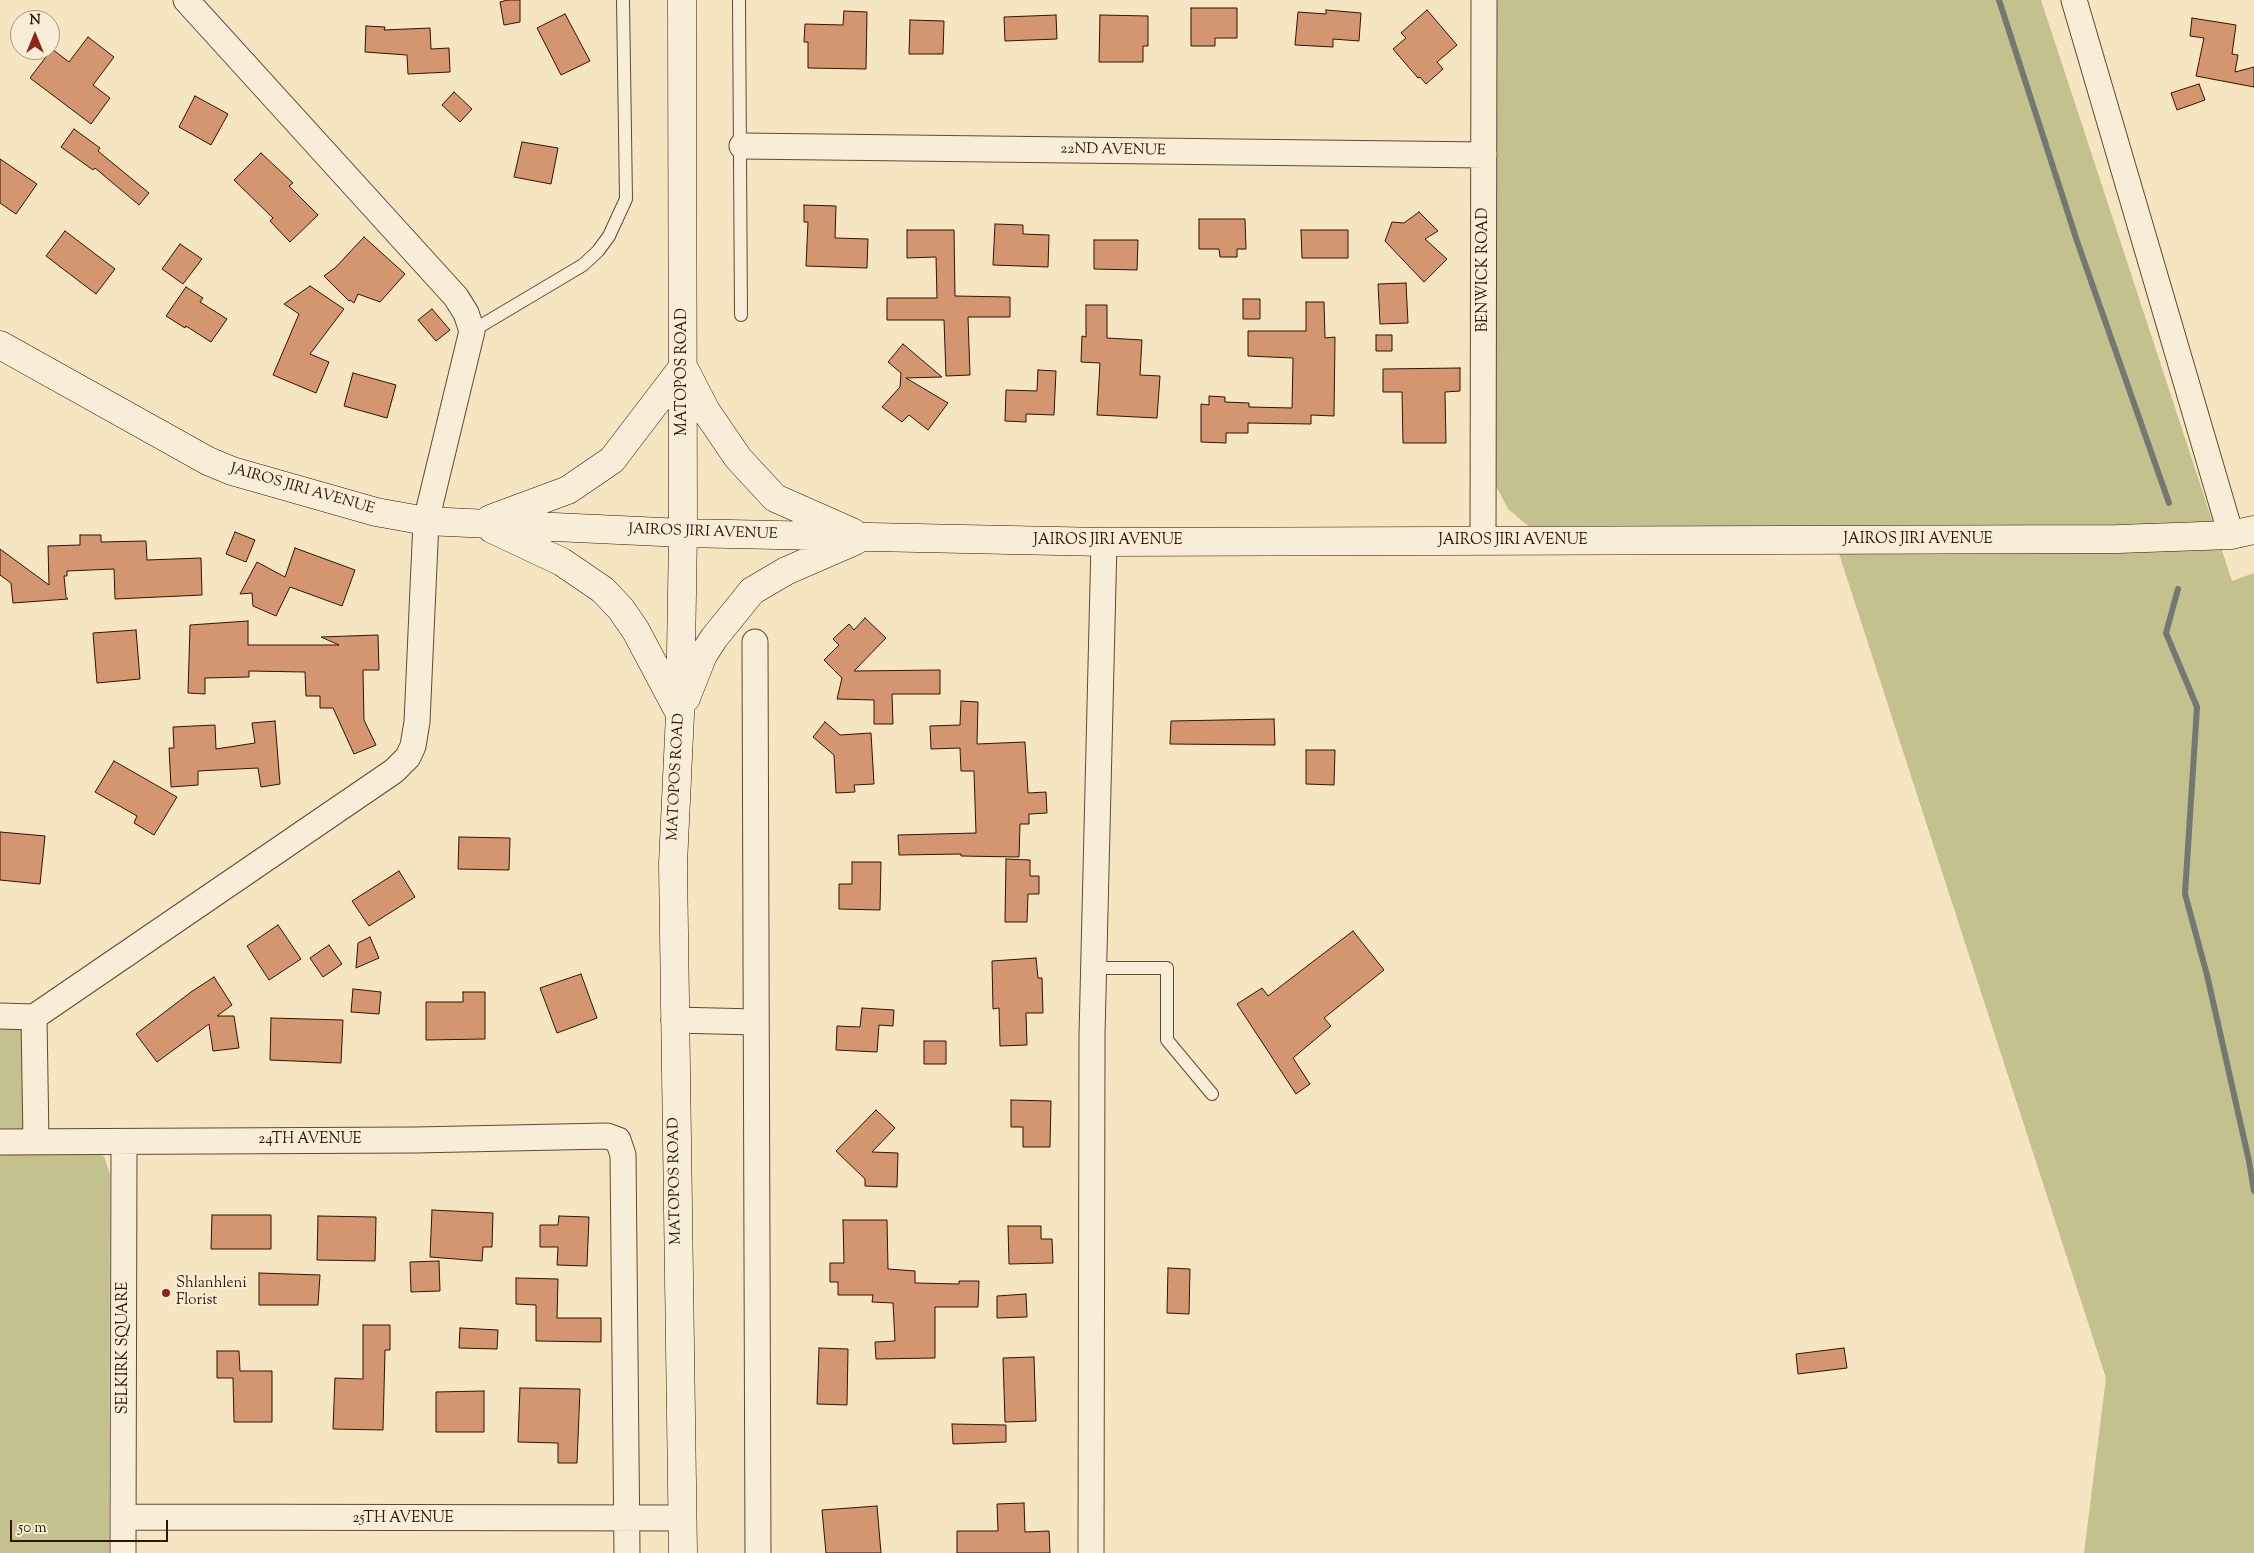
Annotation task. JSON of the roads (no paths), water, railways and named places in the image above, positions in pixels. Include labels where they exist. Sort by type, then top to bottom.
[{"type":"main road","name":"MATOPOS ROAD","points":[[682,0],[683,533],[680,714],[673,864],[683,1553]]},
{"type":"main road","name":"JAIROS JIRI AVENUE","points":[[0,345],[208,461],[232,470],[376,512],[426,521],[683,533],[1104,542],[2118,539],[2242,532]]},
{"type":"main road","points":[[479,523],[568,490],[612,460],[683,367],[706,412],[738,458],[775,498],[863,537]]},
{"type":"main road","points":[[479,523],[562,562],[603,590],[621,609],[636,631],[680,714]]},
{"type":"main road","points":[[680,714],[703,655],[752,591],[786,571],[863,537]]},
{"type":"street","points":[[0,1016],[34,1017],[394,771],[408,758],[413,746],[417,722],[426,521],[472,331],[466,314],[456,297],[186,0]]},
{"type":"street","name":"BENWICK ROAD","points":[[1483,541],[1484,0]]},
{"type":"street","points":[[2074,0],[2242,532]]},
{"type":"street","name":"22ND AVENUE","points":[[742,146],[1484,155]]},
{"type":"street","points":[[1091,1553],[1093,968],[1104,542]]},
{"type":"street","points":[[755,642],[758,1553]]},
{"type":"street","points":[[34,1017],[36,1142]]},
{"type":"street","points":[[674,1020],[756,1022]]},
{"type":"street","name":"24TH AVENUE","points":[[0,1142],[607,1136],[618,1140],[623,1154],[626,1518]]},
{"type":"street","name":"SELKIRK SQUARE","points":[[123,1553],[124,1142]]},
{"type":"street","name":"25TH AVENUE","points":[[124,1517],[682,1518]]},
{"type":"street","points":[[626,1518],[627,1553]]},
{"type":"lane","points":[[472,331],[583,265],[598,251],[609,236],[626,199],[623,0]]},
{"type":"lane","points":[[739,0],[742,146],[742,315]]},
{"type":"lane","points":[[1093,968],[1167,968],[1166,1040],[1212,1094]]},
{"type":"waterway","points":[[1999,0],[2077,241],[2169,503]]},
{"type":"waterway","points":[[2178,589],[2166,633],[2197,707],[2185,894],[2207,975],[2254,1191]]},
{"type":"place","name":"Shlanhleni Florist","points":[[166,1293]]}]
